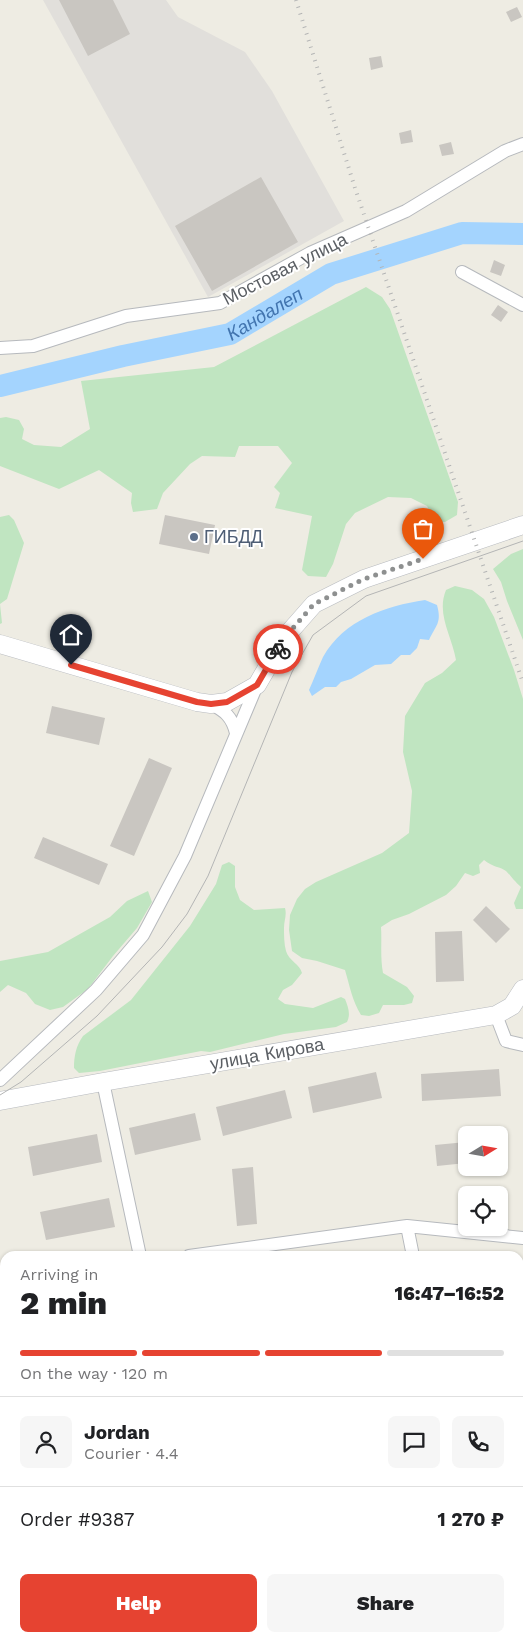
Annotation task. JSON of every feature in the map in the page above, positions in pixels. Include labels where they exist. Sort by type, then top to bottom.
[{"type":"main road","points":[[0,644],[197,702],[211,704],[227,702],[257,685],[285,637],[314,604],[364,579],[523,525]]},
{"type":"main road","name":"улица Кирова","points":[[0,1101],[496,1015],[512,1006],[523,989]]},
{"type":"street","name":"Мостовая улица","points":[[0,348],[33,346],[126,316],[220,303],[310,253],[406,211],[505,150],[523,144]]},
{"type":"street","points":[[462,272],[523,305]]},
{"type":"street","points":[[0,1080],[96,990],[143,935],[185,856],[257,685]]},
{"type":"street","points":[[211,704],[229,715],[236,733]]},
{"type":"street","points":[[496,1015],[506,1041],[523,1045]]},
{"type":"street","points":[[102,1082],[139,1251]]},
{"type":"street","points":[[408,1226],[412,1251]]},
{"type":"street","points":[[225,1251],[408,1226],[523,1238]]},
{"type":"shaded area","points":[[43,0],[166,0],[178,17],[245,52],[272,91],[344,221],[208,297]]},
{"type":"green space","points":[[366,287],[382,297],[390,309],[458,502],[457,515],[445,522],[435,521],[427,506],[411,498],[388,497],[355,513],[346,524],[333,564],[326,577],[308,576],[302,570],[312,516],[275,508],[280,493],[274,487],[292,463],[278,446],[239,446],[235,457],[202,456],[190,464],[163,493],[157,509],[133,512],[131,503],[132,493],[99,470],[59,489],[0,466],[0,418],[6,417],[19,420],[24,429],[22,439],[34,445],[61,447],[90,429],[81,381],[214,367]]},
{"type":"green space","points":[[9,515],[14,520],[24,543],[7,599],[0,604],[0,517]]},
{"type":"green space","points":[[523,549],[523,640],[501,582],[493,569],[511,554]]},
{"type":"green space","points":[[455,586],[472,590],[484,599],[494,617],[523,699],[523,909],[516,909],[514,903],[521,887],[506,871],[484,860],[479,865],[480,873],[473,876],[465,873],[456,886],[446,895],[381,927],[383,973],[407,987],[414,996],[412,1003],[383,1005],[379,1013],[369,1016],[361,1015],[353,999],[345,970],[302,958],[292,951],[289,930],[290,915],[297,899],[305,889],[316,882],[382,853],[409,833],[412,791],[403,752],[405,716],[425,683],[442,673],[456,660],[443,608],[446,590]]},
{"type":"green space","points":[[0,604],[2,623],[0,624]]},
{"type":"green space","points":[[229,862],[235,866],[235,887],[240,900],[254,910],[285,908],[284,942],[286,951],[302,973],[292,985],[283,990],[278,999],[285,1004],[313,1008],[341,997],[345,999],[348,1008],[349,1016],[347,1022],[336,1027],[284,1034],[210,1052],[201,1051],[100,1071],[79,1073],[74,1068],[74,1059],[77,1047],[83,1036],[131,1000],[190,926],[216,884],[222,865]]},
{"type":"green space","points":[[148,891],[152,902],[137,928],[88,989],[63,1007],[50,1010],[35,1004],[26,993],[8,985],[0,992],[0,961],[48,952],[110,917],[127,901]]},
{"type":"water","points":[[425,600],[437,605],[439,616],[438,624],[429,640],[420,639],[417,648],[410,655],[401,655],[391,664],[375,665],[351,679],[341,682],[336,687],[325,687],[312,696],[309,690],[323,657],[342,633],[354,624],[381,611]]},
{"type":"building","points":[[59,0],[113,0],[130,34],[88,56]]},
{"type":"building","points":[[517,7],[522,17],[511,22],[506,12]]},
{"type":"building","points":[[381,56],[383,67],[371,70],[369,58]]},
{"type":"building","points":[[411,130],[413,142],[401,144],[399,133]]},
{"type":"building","points":[[451,142],[454,154],[442,156],[439,145]]},
{"type":"building","points":[[261,177],[298,242],[212,291],[175,226]]},
{"type":"building","points":[[494,260],[505,265],[501,276],[490,272]]},
{"type":"building","points":[[498,305],[508,312],[501,322],[491,315]]},
{"type":"building","points":[[165,515],[215,525],[209,554],[159,544]]},
{"type":"building","points":[[52,706],[105,718],[99,745],[46,733]]},
{"type":"building","points":[[149,758],[172,768],[134,856],[110,846]]},
{"type":"building","points":[[43,837],[108,864],[99,885],[34,858]]},
{"type":"building","points":[[486,906],[510,929],[496,943],[473,920]]},
{"type":"building","points":[[462,931],[464,981],[436,982],[435,932]]},
{"type":"building","points":[[499,1069],[501,1096],[422,1101],[421,1074]]},
{"type":"building","points":[[376,1072],[382,1098],[313,1113],[308,1087]]},
{"type":"building","points":[[285,1090],[292,1118],[223,1136],[216,1107]]},
{"type":"building","points":[[195,1113],[201,1140],[135,1155],[129,1128]]},
{"type":"building","points":[[97,1134],[102,1162],[33,1176],[28,1147]]},
{"type":"building","points":[[458,1143],[458,1164],[437,1166],[435,1145]]},
{"type":"building","points":[[253,1167],[257,1224],[237,1226],[232,1169]]},
{"type":"building","points":[[109,1198],[115,1227],[46,1240],[40,1212]]},
{"type":"waterway","name":"Кандалеп","points":[[0,386],[123,356],[230,334],[331,274],[462,233],[523,234]]},
{"type":"tram line","points":[[0,1095],[21,1082],[97,1016],[162,947],[187,914],[208,876],[292,672],[313,635],[366,596],[523,541]]},
{"type":"railway","points":[[296,0],[355,188],[523,683]]},
{"type":"way so far","points":[[278,649],[285,637],[314,604],[364,579],[423,559]]},
{"type":"place","name":"ГИБДД","points":[[194,537]]},
{"type":"route","points":[[71,665],[197,702],[211,704],[227,702],[257,685],[278,649]]}]
